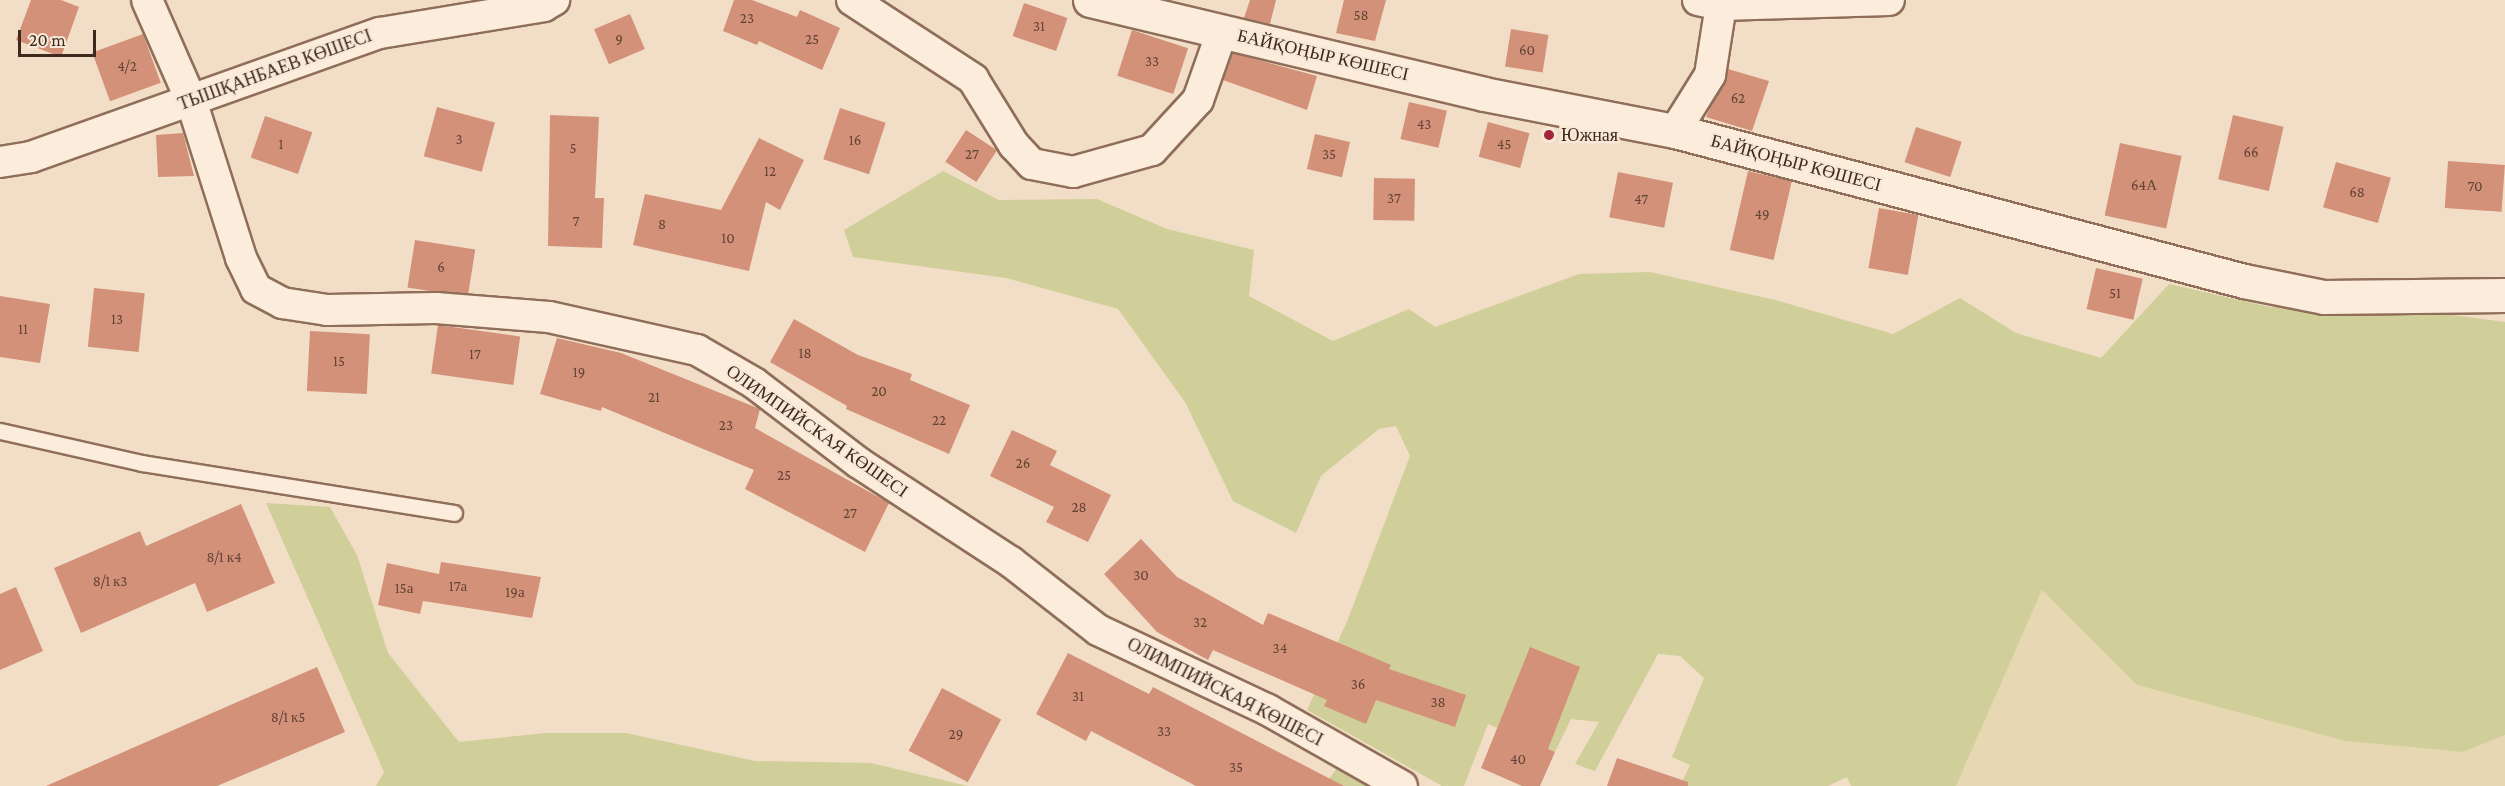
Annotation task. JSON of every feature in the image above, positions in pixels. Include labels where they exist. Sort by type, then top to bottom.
[{"type":"street","name":"ОЛИМПИЙСКАЯ КӨШЕСІ","points":[[147,0],[191,100],[241,258],[256,289],[282,303],[327,310],[436,309],[549,317],[697,350],[754,383],[859,463],[1011,562],[1098,630],[1268,710],[1402,786]]},
{"type":"street","name":"ТЫШҚАНБАЕВ КӨШЕСІ","points":[[0,162],[31,157],[380,33],[544,6],[554,0]]},
{"type":"street","points":[[852,0],[973,79],[1014,145],[1032,164],[1073,172],[1152,150],[1198,100],[1222,32]]},
{"type":"street","name":"БАЙҚОҢЫР КӨШЕСІ","points":[[1089,0],[1484,94],[1675,131],[2244,281],[2324,297],[2505,295]]},
{"type":"street","points":[[1675,131],[1710,75],[1709,2],[1889,0]]},
{"type":"lane","points":[[0,431],[142,463],[454,513]]},
{"type":"shaded area","points":[[943,171],[999,200],[1097,199],[1167,229],[1254,250],[1249,296],[1333,341],[1409,309],[1435,327],[1579,274],[1650,272],[1775,300],[1893,334],[1960,298],[2016,333],[2101,358],[2169,284],[2270,307],[2371,304],[2505,322],[2505,735],[2463,752],[2345,741],[2137,685],[2042,590],[1956,786],[1851,786],[1847,777],[1828,786],[1680,786],[1690,765],[1672,757],[1704,678],[1680,656],[1658,654],[1595,771],[1575,764],[1599,722],[1571,719],[1555,752],[1488,724],[1464,786],[1442,786],[1307,710],[1348,619],[1410,456],[1396,426],[1379,429],[1321,476],[1296,533],[1233,501],[1185,402],[1118,309],[1006,278],[853,257],[844,230]]},
{"type":"shaded area","points":[[266,503],[330,507],[357,555],[388,653],[459,742],[545,733],[626,733],[755,761],[871,763],[968,786],[376,786],[384,772]]},
{"type":"shaded area","points":[[2042,590],[2137,685],[2345,741],[2463,752],[2505,735],[2505,786],[1956,786]]},
{"type":"shaded area","points":[[1342,761],[1386,786],[1324,786]]},
{"type":"building","points":[[31,0],[61,0],[79,7],[61,57],[16,40]]},
{"type":"building","points":[[734,0],[752,0],[797,17],[800,10],[840,28],[822,70],[759,41],[757,45],[723,31]]},
{"type":"building","points":[[1250,0],[1276,0],[1270,24],[1244,18]]},
{"type":"building","points":[[1344,0],[1386,0],[1375,41],[1336,33]]},
{"type":"building","points":[[1024,3],[1067,18],[1056,51],[1013,36]]},
{"type":"building","points":[[630,14],[645,49],[609,64],[594,29]]},
{"type":"building","points":[[1511,29],[1549,35],[1543,72],[1505,67]]},
{"type":"building","points":[[1132,30],[1188,48],[1173,94],[1117,76]]},
{"type":"building","points":[[143,34],[161,83],[110,101],[92,52]]},
{"type":"building","points":[[1233,53],[1317,76],[1307,110],[1223,80]]},
{"type":"building","points":[[1728,69],[1769,81],[1752,131],[1706,117]]},
{"type":"building","points":[[1409,102],[1447,111],[1438,148],[1400,139]]},
{"type":"building","points":[[437,107],[495,123],[482,172],[424,156]]},
{"type":"building","points":[[840,108],[886,123],[869,174],[823,159]]},
{"type":"building","points":[[550,115],[599,117],[595,198],[604,198],[602,248],[548,246]]},
{"type":"building","points":[[2233,115],[2284,127],[2269,191],[2218,179]]},
{"type":"building","points":[[265,116],[312,132],[298,174],[251,158]]},
{"type":"building","points":[[1488,122],[1530,133],[1520,168],[1479,157]]},
{"type":"building","points":[[1916,127],[1962,142],[1950,177],[1905,162]]},
{"type":"building","points":[[966,130],[997,150],[976,182],[945,162]]},
{"type":"building","points":[[183,133],[194,176],[158,177],[156,135]]},
{"type":"building","points":[[1315,134],[1350,142],[1342,177],[1307,169]]},
{"type":"building","points":[[759,138],[804,160],[780,210],[766,202],[749,271],[633,245],[645,194],[721,210]]},
{"type":"building","points":[[2120,143],[2182,156],[2166,228],[2105,215]]},
{"type":"building","points":[[2448,161],[2505,165],[2502,212],[2445,208]]},
{"type":"building","points":[[2336,162],[2391,178],[2378,223],[2323,207]]},
{"type":"building","points":[[1748,171],[1792,181],[1774,260],[1730,250]]},
{"type":"building","points":[[1618,172],[1673,183],[1664,228],[1609,217]]},
{"type":"building","points":[[1374,178],[1415,179],[1414,221],[1373,220]]},
{"type":"building","points":[[1879,208],[1918,215],[1908,275],[1868,268]]},
{"type":"building","points":[[415,240],[475,250],[468,297],[407,287]]},
{"type":"building","points":[[2096,268],[2143,279],[2133,320],[2087,309]]},
{"type":"building","points":[[94,288],[145,293],[139,352],[88,347]]},
{"type":"building","points":[[0,296],[50,304],[40,363],[0,357]]},
{"type":"building","points":[[794,319],[858,355],[912,374],[910,380],[970,405],[949,454],[846,409],[847,406],[770,362]]},
{"type":"building","points":[[438,325],[520,337],[513,385],[431,374]]},
{"type":"building","points":[[310,331],[370,334],[367,394],[307,391]]},
{"type":"building","points":[[557,338],[621,353],[760,409],[755,428],[889,503],[865,552],[745,489],[754,470],[602,407],[601,411],[540,394]]},
{"type":"building","points":[[1012,430],[1057,451],[1050,465],[1111,495],[1088,542],[1046,522],[1054,507],[990,476]]},
{"type":"building","points":[[241,504],[275,583],[207,612],[195,583],[81,633],[54,568],[140,531],[146,546]]},
{"type":"building","points":[[1141,539],[1177,577],[1263,625],[1268,613],[1391,665],[1389,669],[1466,695],[1455,727],[1376,700],[1366,724],[1324,706],[1327,700],[1213,650],[1208,660],[1157,632],[1104,574]]},
{"type":"building","points":[[441,562],[541,577],[532,618],[423,601],[420,614],[378,605],[387,563],[439,574]]},
{"type":"building","points":[[16,587],[43,651],[0,670],[0,594]]},
{"type":"building","points":[[1530,647],[1580,667],[1548,749],[1555,752],[1540,786],[1522,786],[1481,768]]},
{"type":"building","points":[[1068,653],[1149,694],[1153,687],[1344,786],[1196,786],[1091,731],[1086,741],[1036,714]]},
{"type":"building","points":[[317,667],[345,732],[217,786],[46,786]]},
{"type":"building","points":[[942,688],[1001,719],[968,782],[909,751]]},
{"type":"building","points":[[1617,758],[1688,782],[1688,786],[1607,786]]},
{"type":"place","name":"Южная","points":[[1549,135]]}]
